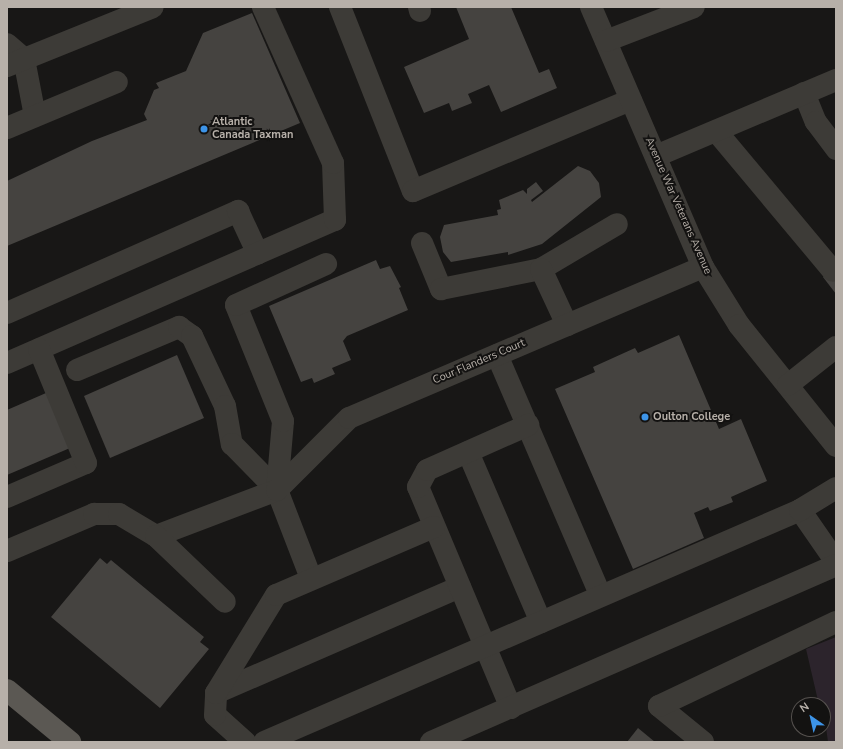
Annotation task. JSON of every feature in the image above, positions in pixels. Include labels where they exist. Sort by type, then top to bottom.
[{"type":"main road","points":[[7,690],[70,742]]},
{"type":"street","points":[[15,62],[153,7]]},
{"type":"street","points":[[7,364],[335,220],[333,164],[263,7]]},
{"type":"street","points":[[340,7],[413,191],[631,100]]},
{"type":"street","name":"Avenue War Veterans Avenue","points":[[591,7],[703,267],[739,325],[836,446]]},
{"type":"street","points":[[606,41],[694,7]]},
{"type":"street","points":[[7,44],[35,116]]},
{"type":"street","points":[[656,156],[836,80]]},
{"type":"street","points":[[7,128],[117,82]]},
{"type":"street","points":[[804,94],[816,122],[836,149]]},
{"type":"street","points":[[716,130],[834,271]]},
{"type":"street","points":[[7,313],[238,211],[258,254]]},
{"type":"street","points":[[422,243],[441,289],[541,269],[617,224]]},
{"type":"street","points":[[277,490],[283,421],[236,305],[326,264]]},
{"type":"street","name":"Cour Flanders Court","points":[[277,490],[349,418],[703,267]]},
{"type":"street","points":[[541,269],[567,325]]},
{"type":"street","points":[[77,370],[179,327],[192,336],[224,406],[232,444],[277,490],[311,578]]},
{"type":"street","points":[[788,385],[836,347]]},
{"type":"street","points":[[7,497],[86,463],[39,349]]},
{"type":"street","points":[[497,355],[602,596]]},
{"type":"street","points":[[511,708],[418,487],[427,470],[528,425]]},
{"type":"street","points":[[468,452],[541,622]]},
{"type":"street","points":[[264,742],[800,510],[836,488]]},
{"type":"street","points":[[156,536],[277,490]]},
{"type":"street","points":[[431,742],[836,564],[800,510]]},
{"type":"street","points":[[7,551],[94,514],[119,514],[156,536],[225,602]]},
{"type":"street","points":[[245,742],[215,715],[216,693],[276,595],[311,578],[434,527]]},
{"type":"street","points":[[216,693],[460,587]]},
{"type":"street","points":[[703,742],[659,706],[836,622]]},
{"type":"shaded area","points":[[836,637],[836,742],[828,742],[827,737],[831,737],[831,697],[817,697],[806,649]]},
{"type":"building","points":[[456,7],[511,7],[539,73],[549,69],[557,88],[501,112],[489,85],[468,94],[472,103],[452,111],[449,103],[424,113],[404,67],[469,39]]},
{"type":"building","name":"Atlantic Canada Taxman","points":[[252,13],[300,123],[7,246],[7,181],[92,141],[147,120],[144,114],[154,90],[159,88],[156,83],[186,71],[203,33]]},
{"type":"building","points":[[578,166],[590,171],[599,183],[601,197],[542,244],[508,255],[508,252],[451,262],[443,252],[440,237],[444,225],[498,215],[497,210],[501,209],[499,200],[523,190],[527,194],[527,189],[536,182],[543,191],[531,200],[532,202]]},
{"type":"building","points":[[376,260],[380,269],[390,266],[401,287],[399,288],[408,310],[347,336],[343,341],[351,360],[332,368],[335,374],[314,383],[312,378],[301,382],[269,306]]},
{"type":"building","points":[[836,267],[836,294],[823,277]]},
{"type":"building","points":[[679,335],[719,429],[741,419],[767,481],[731,497],[733,502],[710,511],[708,507],[694,513],[704,538],[633,569],[555,389],[595,372],[593,367],[635,348],[638,353]]},
{"type":"building","points":[[177,355],[204,418],[110,458],[84,396]]},
{"type":"building","points":[[46,393],[70,448],[7,475],[7,410]]},
{"type":"building","points":[[100,558],[107,564],[111,560],[204,637],[200,642],[209,649],[160,708],[51,617]]},
{"type":"building","points":[[638,728],[655,742],[627,742]]},
{"type":"place","name":"Atlantic Canada Taxman","points":[[204,129]]},
{"type":"place","name":"Oulton College","points":[[645,417]]}]
